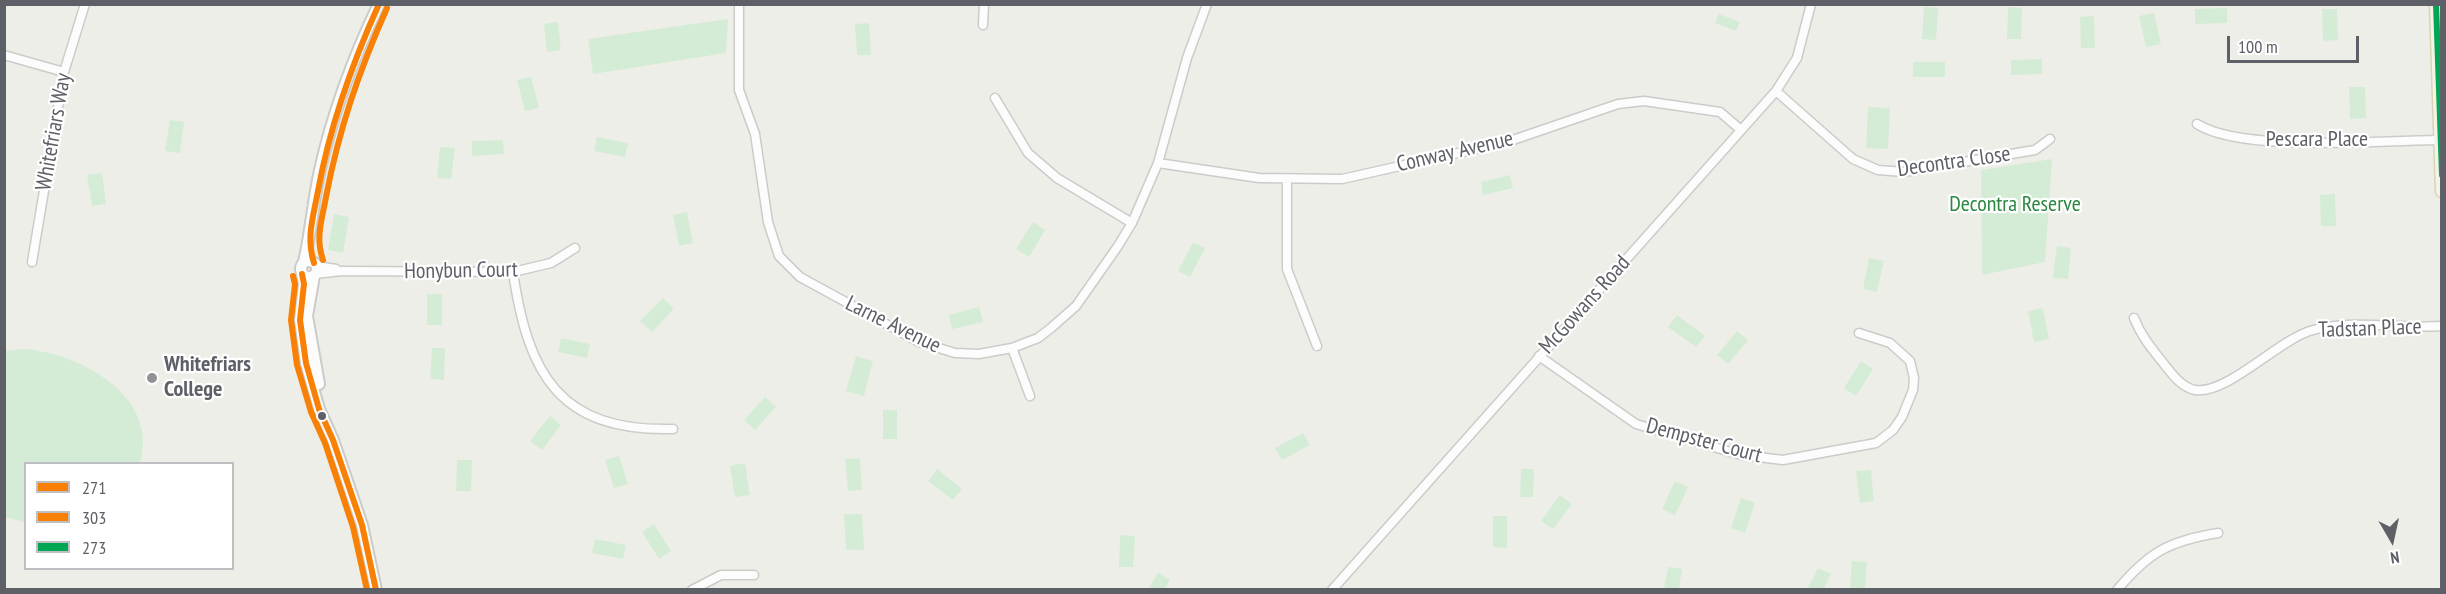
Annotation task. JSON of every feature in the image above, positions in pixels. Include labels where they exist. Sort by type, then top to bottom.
[{"type":"main road","points":[[2436,4],[2442,191]]},
{"type":"street","name":"Whitefriars Way","points":[[32,262],[64,72],[85,4]]},
{"type":"street","points":[[333,440],[316,372],[308,322],[307,304],[313,268],[308,244],[320,172],[333,118],[350,69],[379,4]]},
{"type":"street","name":"Larne Avenue","points":[[739,4],[739,90],[755,134],[774,244],[785,264],[819,288],[928,346],[968,354],[1012,348],[1038,338],[1067,315],[1132,223],[1158,163],[1184,69],[1207,4]]},
{"type":"street","points":[[983,25],[984,4]]},
{"type":"street","name":"McGowans Road","points":[[1332,590],[1776,91],[1797,58],[1811,4]]},
{"type":"street","points":[[4,55],[64,72]]},
{"type":"street","name":"Decontra Close","points":[[1776,91],[1853,159],[1864,165],[1890,172],[2035,150],[2050,139]]},
{"type":"street","points":[[995,98],[1028,153],[1057,178],[1132,223]]},
{"type":"street","name":"Conway Avenue","points":[[1158,163],[1287,180],[1342,178],[1507,142],[1632,101],[1659,101],[1713,111],[1725,115],[1741,130]]},
{"type":"street","name":"Pescara Place","points":[[2197,124],[2211,133],[2263,142],[2440,140]]},
{"type":"street","points":[[1287,180],[1287,269],[1317,346]]},
{"type":"street","name":"Honybun Court","points":[[313,268],[342,271],[513,272],[551,263],[575,248]]},
{"type":"street","points":[[313,268],[300,269],[304,290],[300,320],[306,363],[319,408],[333,440],[362,525],[376,590]]},
{"type":"street","points":[[513,272],[525,336],[540,369],[561,395],[586,412],[616,425],[650,430],[673,429]]},
{"type":"street","name":"Tadstan Place","points":[[2134,318],[2143,338],[2169,370],[2179,381],[2195,390],[2212,388],[2225,382],[2294,338],[2310,331],[2334,326],[2442,326]]},
{"type":"street","name":"Dempster Court","points":[[1539,357],[1636,424],[1741,455],[1783,460],[1876,443],[1893,430],[1902,417],[1913,390],[1910,361],[1890,343],[1859,333]]},
{"type":"street","points":[[1012,348],[1030,396]]},
{"type":"street","points":[[2117,590],[2147,557],[2190,537],[2218,533]]},
{"type":"street","points":[[692,590],[721,575],[754,575]]},
{"type":"green space","points":[[1924,7],[1938,8],[1936,40],[1922,39]]},
{"type":"green space","points":[[2008,7],[2022,8],[2021,39],[2007,39]]},
{"type":"green space","points":[[2227,8],[2227,23],[2195,24],[2195,9]]},
{"type":"green space","points":[[2322,9],[2337,9],[2338,40],[2323,41]]},
{"type":"green space","points":[[2154,13],[2161,44],[2146,47],[2139,16]]},
{"type":"green space","points":[[1719,14],[1740,22],[1736,31],[1715,23]]},
{"type":"green space","points":[[2094,16],[2095,48],[2081,48],[2080,17]]},
{"type":"green space","points":[[728,19],[726,53],[593,74],[588,39]]},
{"type":"green space","points":[[558,22],[561,50],[547,52],[544,24]]},
{"type":"green space","points":[[869,23],[871,55],[857,55],[855,24]]},
{"type":"green space","points":[[2042,59],[2042,74],[2011,75],[2011,60]]},
{"type":"green space","points":[[1913,62],[1945,62],[1945,77],[1913,77]]},
{"type":"green space","points":[[531,77],[539,108],[525,111],[517,80]]},
{"type":"green space","points":[[2349,87],[2365,87],[2366,118],[2350,119]]},
{"type":"green space","points":[[1868,107],[1890,108],[1888,149],[1866,148]]},
{"type":"green space","points":[[170,120],[184,122],[180,153],[165,151]]},
{"type":"green space","points":[[597,137],[628,143],[625,157],[594,151]]},
{"type":"green space","points":[[503,140],[504,154],[472,156],[472,141]]},
{"type":"green space","points":[[440,147],[455,148],[451,179],[437,178]]},
{"type":"green space","name":"Decontra Reserve","points":[[2052,159],[2045,262],[1982,275],[1981,170]]},
{"type":"green space","points":[[102,173],[106,204],[92,206],[87,175]]},
{"type":"green space","points":[[1510,175],[1513,188],[1483,195],[1481,182]]},
{"type":"green space","points":[[2335,194],[2336,226],[2321,226],[2320,195]]},
{"type":"green space","points":[[687,212],[693,243],[679,246],[673,215]]},
{"type":"green space","points":[[334,214],[349,217],[343,253],[328,250]]},
{"type":"green space","points":[[1033,222],[1045,230],[1029,257],[1016,249]]},
{"type":"green space","points":[[1193,242],[1205,248],[1190,277],[1178,271]]},
{"type":"green space","points":[[2057,246],[2071,248],[2068,279],[2053,278]]},
{"type":"green space","points":[[1869,258],[1884,261],[1877,292],[1863,289]]},
{"type":"green space","points":[[427,294],[442,294],[442,325],[427,325]]},
{"type":"green space","points":[[663,298],[674,309],[652,332],[640,321]]},
{"type":"green space","points":[[979,307],[983,322],[952,329],[949,315]]},
{"type":"green space","points":[[2043,308],[2049,339],[2034,342],[2028,311]]},
{"type":"green space","points":[[1677,315],[1705,336],[1696,347],[1668,327]]},
{"type":"green space","points":[[1737,331],[1748,340],[1728,364],[1717,355]]},
{"type":"green space","points":[[561,338],[590,344],[587,358],[558,352]]},
{"type":"green space","points":[[432,348],[445,348],[444,380],[430,379]]},
{"type":"green space","points":[[24,349],[46,352],[91,369],[110,382],[127,399],[138,417],[143,439],[140,462],[24,462],[24,522],[4,517],[5,351]]},
{"type":"green space","points":[[856,356],[873,361],[864,396],[846,391]]},
{"type":"green space","points":[[1861,361],[1873,369],[1856,396],[1844,388]]},
{"type":"green space","points":[[765,397],[776,407],[755,430],[744,420]]},
{"type":"green space","points":[[883,410],[897,410],[897,439],[883,439]]},
{"type":"green space","points":[[550,416],[561,425],[542,450],[530,441]]},
{"type":"green space","points":[[1303,433],[1310,445],[1282,460],[1275,448]]},
{"type":"green space","points":[[619,456],[628,484],[614,488],[605,460]]},
{"type":"green space","points":[[860,458],[862,490],[848,491],[845,459]]},
{"type":"green space","points":[[457,460],[472,460],[471,491],[456,491]]},
{"type":"green space","points":[[745,463],[750,495],[735,497],[730,466]]},
{"type":"green space","points":[[937,469],[962,489],[953,500],[928,481]]},
{"type":"green space","points":[[1521,469],[1534,469],[1533,497],[1520,497]]},
{"type":"green space","points":[[1871,470],[1874,501],[1860,503],[1856,471]]},
{"type":"green space","points":[[1675,481],[1688,487],[1675,515],[1662,509]]},
{"type":"green space","points":[[1560,495],[1572,504],[1553,529],[1541,521]]},
{"type":"green space","points":[[1741,498],[1755,503],[1745,533],[1731,528]]},
{"type":"green space","points":[[844,514],[862,514],[864,550],[846,550]]},
{"type":"green space","points":[[1493,516],[1507,516],[1507,548],[1493,547]]},
{"type":"green space","points":[[654,524],[671,551],[659,559],[642,532]]},
{"type":"green space","points":[[1120,535],[1135,536],[1133,567],[1119,567]]},
{"type":"green space","points":[[595,539],[626,545],[623,559],[592,553]]},
{"type":"green space","points":[[1852,561],[1867,562],[1865,589],[1850,589]]},
{"type":"green space","points":[[1668,567],[1682,569],[1679,589],[1664,589]]},
{"type":"green space","points":[[1818,568],[1831,574],[1824,589],[1807,589]]},
{"type":"green space","points":[[1158,573],[1170,580],[1165,589],[1148,589]]},
{"type":"transit line","name":"271","points":[[314,263],[311,227],[335,119],[359,50],[379,4]]},
{"type":"transit line","name":"273","points":[[2436,4],[2442,175]]},
{"type":"transit line","name":"303","points":[[323,260],[320,228],[337,148],[367,55],[387,8]]},
{"type":"transit line","name":"271","points":[[302,274],[304,284],[300,320],[306,363],[319,409],[333,440],[362,525],[376,590]]},
{"type":"transit line","name":"303","points":[[293,276],[295,284],[291,320],[297,365],[311,412],[325,443],[353,527],[367,590]]},
{"type":"place","name":"Whitefriars College","points":[[152,378]]}]
